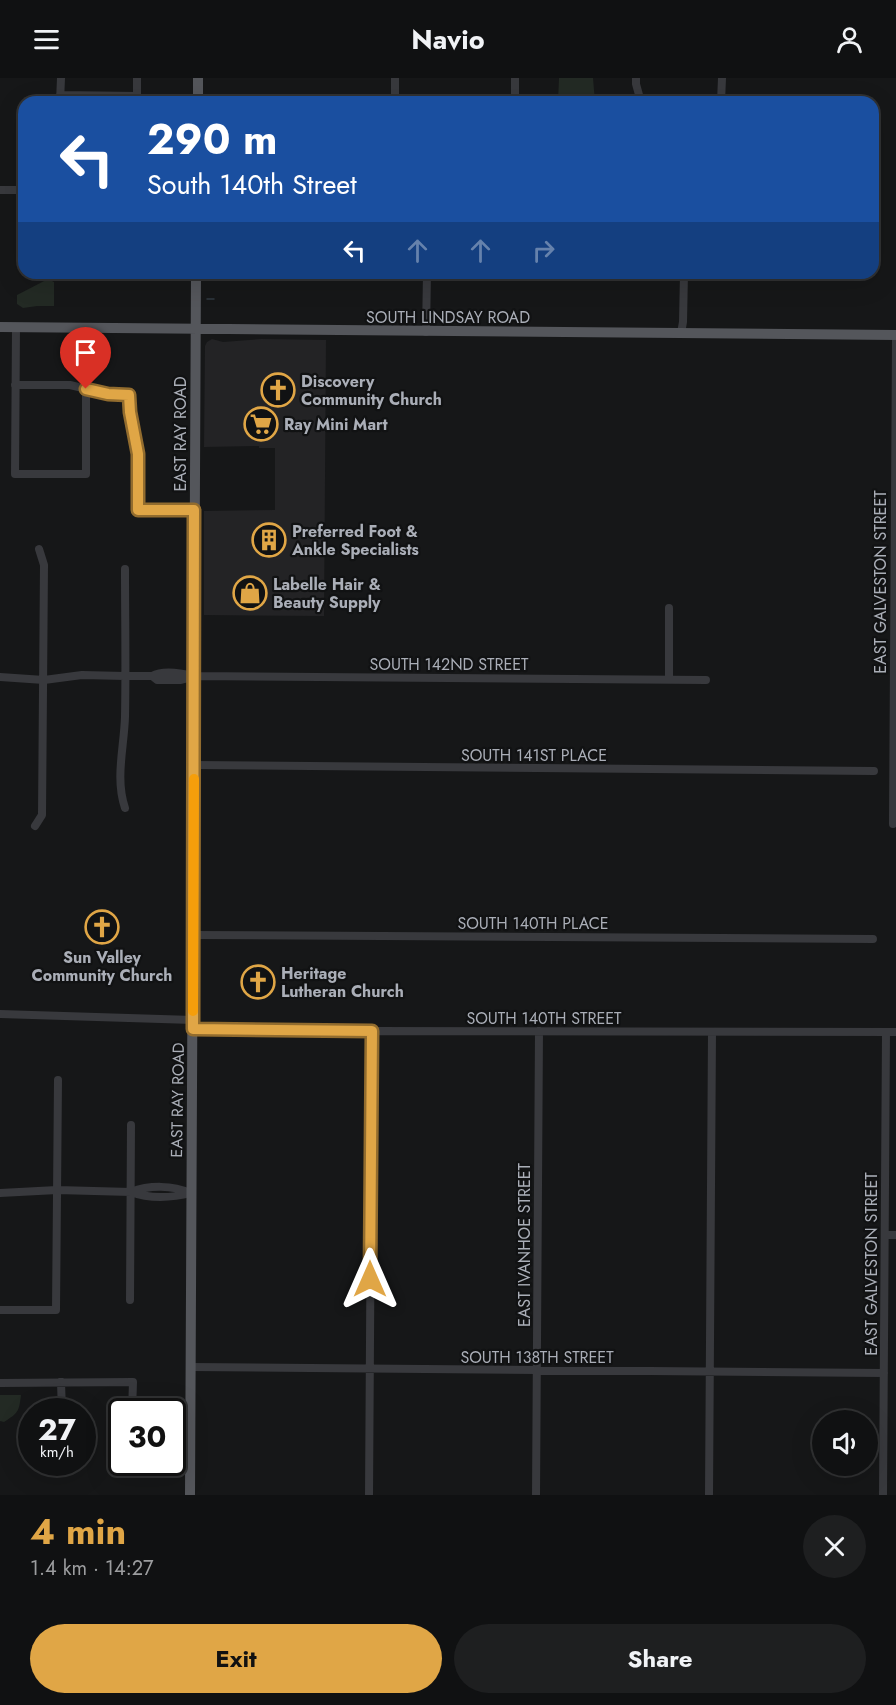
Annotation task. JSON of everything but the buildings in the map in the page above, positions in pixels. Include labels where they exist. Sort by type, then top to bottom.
[{"type":"main road","points":[[198,78],[198,96]]},
{"type":"main road","name":"EAST RAY ROAD","points":[[190,1495],[196,279]]},
{"type":"main road","name":"SOUTH LINDSAY ROAD","points":[[0,327],[896,337]]},
{"type":"street","points":[[60,96],[61,78]]},
{"type":"street","points":[[137,78],[137,96]]},
{"type":"street","points":[[395,78],[395,96]]},
{"type":"street","points":[[514,96],[515,78]]},
{"type":"street","points":[[636,78],[639,96]]},
{"type":"street","points":[[721,96],[722,78]]},
{"type":"street","points":[[0,190],[18,190]]},
{"type":"street","points":[[426,332],[427,279]]},
{"type":"street","points":[[681,333],[684,279]]},
{"type":"street","points":[[16,327],[15,474],[86,474],[86,389]]},
{"type":"street","name":"EAST GALVESTON STREET","points":[[893,824],[896,337]]},
{"type":"street","points":[[15,385],[70,385],[108,394],[129,395],[138,454],[138,510],[194,510]]},
{"type":"street","points":[[35,826],[42,815],[44,680],[44,565],[39,549]]},
{"type":"street","points":[[125,568],[125,719],[120,765],[121,795],[125,808]]},
{"type":"street","points":[[669,608],[669,679]]},
{"type":"street","name":"SOUTH 142ND STREET","points":[[0,677],[44,680],[82,675],[152,676],[157,680],[183,680],[193,676],[706,680]]},
{"type":"street","name":"SOUTH 141ST PLACE","points":[[194,765],[874,771]]},
{"type":"street","name":"SOUTH 140TH PLACE","points":[[193,935],[873,939]]},
{"type":"street","name":"SOUTH 140TH STREET","points":[[0,1014],[372,1031],[896,1032]]},
{"type":"street","points":[[369,1495],[372,1031]]},
{"type":"street","name":"EAST IVANHOE STREET","points":[[537,1495],[539,1031]]},
{"type":"street","points":[[709,1495],[712,1032]]},
{"type":"street","name":"EAST GALVESTON STREET","points":[[883,1495],[886,1032]]},
{"type":"street","points":[[0,1310],[56,1310],[58,1080]]},
{"type":"street","points":[[130,1300],[131,1125]]},
{"type":"street","points":[[0,1193],[57,1190],[131,1192],[141,1196],[179,1197],[191,1193]]},
{"type":"street","points":[[885,1235],[896,1235]]},
{"type":"street","name":"SOUTH 138TH STREET","points":[[190,1367],[884,1372]]},
{"type":"street","points":[[61,1382],[62,1398]]},
{"type":"street","points":[[0,1383],[133,1382],[132,1398]]},
{"type":"shaded area","points":[[559,78],[593,78],[594,96],[558,96]]},
{"type":"shaded area","points":[[48,279],[54,282],[54,306],[23,308],[17,304],[17,295]]},
{"type":"shaded area","points":[[212,339],[223,342],[261,339],[326,340],[324,616],[204,615],[204,511],[275,510],[275,448],[204,447],[205,346]]},
{"type":"shaded area","points":[[0,1395],[21,1395],[18,1398],[17,1412],[4,1422],[0,1421]]},
{"type":"waterway","points":[[207,299],[214,299]]},
{"type":"slow traffic","points":[[193,1011],[194,779]]},
{"type":"place","name":"Discovery Community Church","points":[[278,390]]},
{"type":"place","name":"Ray Mini Mart","points":[[261,424]]},
{"type":"place","name":"Preferred Foot & Ankle Specialists","points":[[269,540]]},
{"type":"place","name":"Labelle Hair & Beauty Supply","points":[[250,593]]},
{"type":"place","name":"Sun Valley Community Church","points":[[102,927]]},
{"type":"place","name":"Heritage Lutheran Church","points":[[258,982]]},
{"type":"route","points":[[86,389],[108,394],[129,395],[138,454],[138,510],[194,510],[193,1029],[372,1031],[370,1279]]}]
